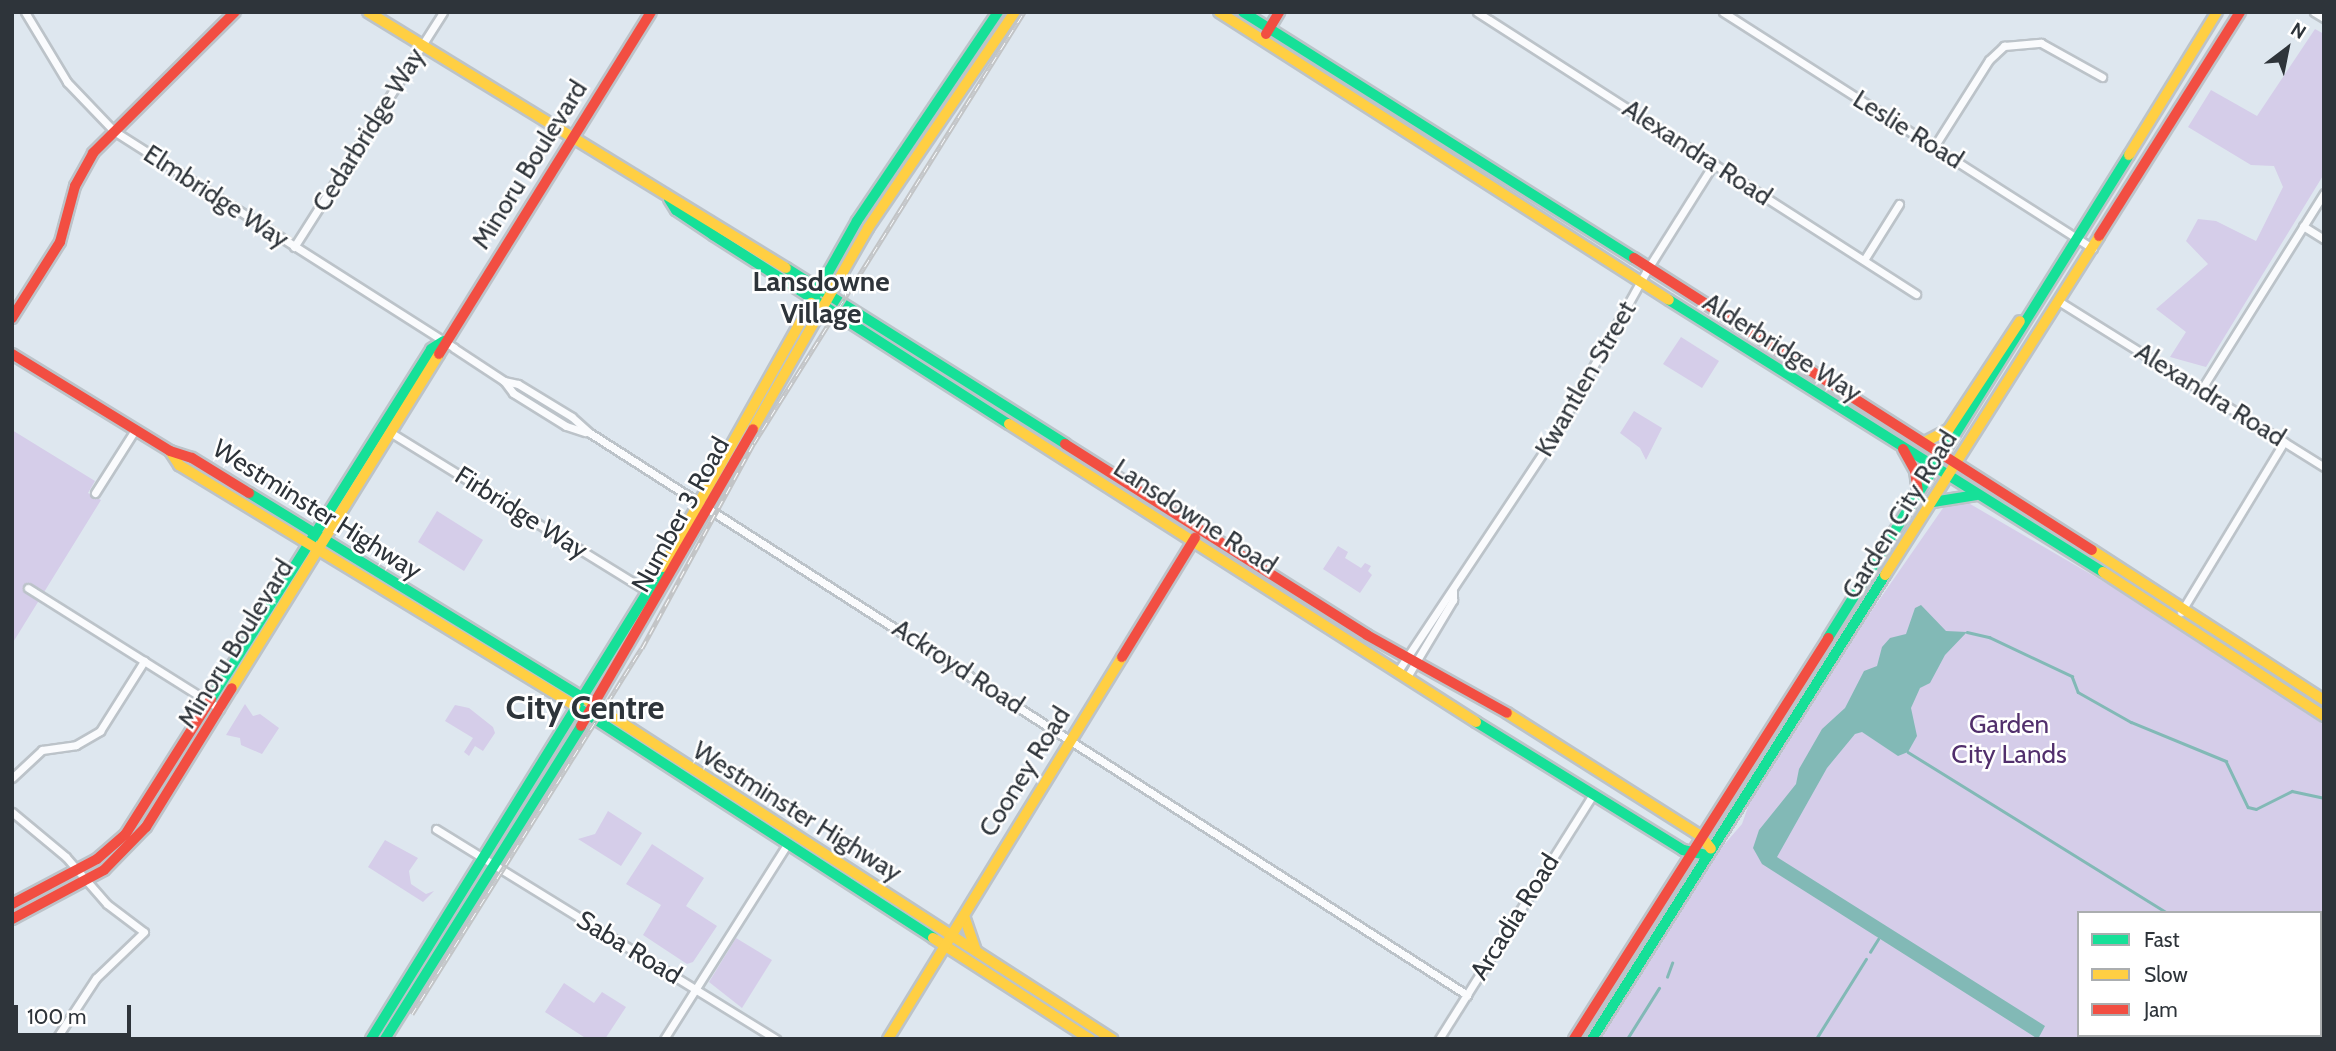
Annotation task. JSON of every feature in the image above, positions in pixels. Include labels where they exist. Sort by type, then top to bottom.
[{"type":"main road","points":[[12,318],[60,242],[84,165],[114,131],[236,12]]},
{"type":"main road","name":"Lansdowne Road","points":[[368,12],[669,199],[684,202],[1411,660],[1507,713],[1701,836],[1709,852],[1690,853],[1592,796],[676,210],[669,199]]},
{"type":"main road","name":"Minoru Boulevard","points":[[12,904],[77,870],[125,835],[319,551],[441,356],[444,341],[651,12]]},
{"type":"main road","name":"Number 3 Road","points":[[371,1039],[482,858],[585,699],[649,592],[818,287],[888,172],[998,12]]},
{"type":"main road","name":"Number 3 Road","points":[[385,1039],[594,706],[887,199],[1015,12]]},
{"type":"main road","name":"Alderbridge Way","points":[[1220,12],[1641,283],[1976,495],[2177,618],[2324,716]]},
{"type":"main road","name":"Alderbridge Way","points":[[1243,12],[1647,270],[1958,463],[2324,700]]},
{"type":"main road","points":[[1262,40],[1279,12]]},
{"type":"main road","name":"Garden City Road","points":[[1574,1039],[1943,454],[2075,237],[2217,12]]},
{"type":"main road","name":"Garden City Road","points":[[1592,1039],[2060,302],[2240,12]]},
{"type":"main road","points":[[1924,442],[1954,423],[2006,339],[2033,307]]},
{"type":"main road","name":"Minoru Boulevard","points":[[12,919],[85,880],[122,856],[141,834],[309,545],[431,349],[444,341]]},
{"type":"main road","name":"Westminster Highway","points":[[12,354],[170,451],[192,458],[585,699],[1112,1039]]},
{"type":"main road","points":[[1901,446],[1915,471],[1918,492]]},
{"type":"main road","name":"Westminster Highway","points":[[170,451],[179,465],[578,709],[786,846],[1090,1039]]},
{"type":"main road","points":[[1933,502],[1976,495]]},
{"type":"main road","name":"Cooney Road","points":[[888,1039],[1201,529]]},
{"type":"main road","points":[[964,916],[976,951]]},
{"type":"street","name":"Elmbridge Way","points":[[25,12],[67,82],[114,131],[444,341]]},
{"type":"street","name":"Cedarbridge Way","points":[[294,247],[443,12]]},
{"type":"street","name":"Alexandra Road","points":[[1477,12],[1916,294]]},
{"type":"street","name":"Leslie Road","points":[[1723,12],[2093,249]]},
{"type":"street","points":[[2314,12],[2324,18]]},
{"type":"street","points":[[1934,148],[1989,60],[2004,46],[2041,43],[2102,77]]},
{"type":"street","name":"Kwantlen Street","points":[[1402,674],[1453,600],[1453,591],[1565,419],[1647,270],[1714,163]]},
{"type":"street","points":[[2201,390],[2324,193]]},
{"type":"street","points":[[1864,260],[1899,204]]},
{"type":"street","points":[[2303,226],[2324,239]]},
{"type":"street","name":"Alexandra Road","points":[[2060,302],[2324,467]]},
{"type":"street","name":"Ackroyd Road","points":[[444,341],[504,381],[513,393],[566,426],[590,433],[698,501],[1467,995]]},
{"type":"street","points":[[95,493],[135,430]]},
{"type":"street","name":"Firbridge Way","points":[[393,434],[649,592]]},
{"type":"street","points":[[2177,618],[2284,442]]},
{"type":"street","points":[[28,588],[215,706]]},
{"type":"street","points":[[12,778],[42,750],[76,744],[100,731],[144,661]]},
{"type":"street","name":"Arcadia Road","points":[[1439,1039],[1592,796]]},
{"type":"street","points":[[12,812],[77,870],[107,904],[144,932],[96,978],[56,1039]]},
{"type":"street","name":"Saba Road","points":[[436,829],[776,1039]]},
{"type":"street","points":[[664,1039],[786,846]]},
{"type":"green space","points":[[2315,29],[2324,34],[2324,174],[2206,367],[2170,357],[2186,332],[2156,309],[2208,264],[2186,241],[2198,219],[2216,221],[2256,241],[2283,187],[2274,166],[2251,165],[2188,127],[2211,90],[2257,116]]},
{"type":"green space","points":[[1681,337],[1719,361],[1702,388],[1663,364]]},
{"type":"green space","points":[[1634,411],[1662,428],[1646,460],[1640,448],[1620,433]]},
{"type":"green space","points":[[12,430],[95,481],[88,493],[101,500],[12,644]]},
{"type":"green space","name":"Garden City Lands","points":[[1965,501],[2161,615],[2324,725],[2324,1039],[1599,1039],[1709,862],[1742,824],[1750,801],[1784,743],[1943,508]]},
{"type":"green space","points":[[437,511],[483,540],[464,571],[418,542]]},
{"type":"green space","points":[[1338,546],[1348,552],[1345,558],[1361,568],[1365,563],[1371,566],[1368,571],[1372,575],[1360,593],[1323,569]]},
{"type":"green space","points":[[245,704],[253,716],[260,714],[279,728],[262,754],[241,745],[240,738],[226,735]]},
{"type":"green space","points":[[455,705],[469,708],[493,727],[495,733],[483,751],[475,746],[469,756],[464,752],[473,738],[445,721]]},
{"type":"green space","points":[[608,811],[642,833],[621,866],[578,839],[595,834]]},
{"type":"green space","points":[[385,840],[418,858],[409,871],[411,884],[426,894],[434,891],[423,902],[368,867]]},
{"type":"green space","points":[[652,844],[704,878],[686,906],[717,926],[693,962],[687,964],[643,935],[661,905],[626,884]]},
{"type":"green space","points":[[736,938],[772,960],[742,1008],[709,982]]},
{"type":"green space","points":[[564,983],[594,1003],[602,992],[626,1007],[605,1039],[587,1039],[545,1012]]},
{"type":"shaded area","points":[[1921,605],[1946,631],[1967,632],[1945,655],[1930,683],[1920,688],[1911,708],[1917,736],[1908,752],[1898,756],[1862,732],[1855,734],[1827,768],[1777,857],[2045,1026],[2038,1039],[1762,864],[1753,848],[1759,830],[1796,784],[1799,769],[1822,729],[1845,708],[1864,671],[1877,666],[1882,647],[1890,638],[1906,634],[1915,608]]},
{"type":"waterway","points":[[1967,632],[1989,637],[2072,676],[2078,692],[2131,722],[2226,761],[2248,807],[2256,809],[2292,791],[2324,798]]},
{"type":"waterway","points":[[1908,752],[2164,911]]},
{"type":"waterway","points":[[1870,952],[1878,939]]},
{"type":"waterway","points":[[1816,1039],[1866,959]]},
{"type":"waterway","points":[[1667,977],[1672,963]]},
{"type":"waterway","points":[[1627,1039],[1659,988]]},
{"type":"railway","points":[[412,1014],[642,648],[754,443],[1024,12]]},
{"type":"traffic: fast","points":[[811,303],[857,221],[998,12]]},
{"type":"traffic: fast","points":[[1243,12],[1634,258]]},
{"type":"traffic: fast","points":[[1828,638],[2129,155]]},
{"type":"traffic: fast","points":[[669,199],[676,210],[713,235],[1009,424]]},
{"type":"traffic: fast","points":[[786,268],[1065,444]]},
{"type":"traffic: fast","points":[[1669,300],[2103,572]]},
{"type":"traffic: fast","points":[[211,699],[431,349],[444,341]]},
{"type":"traffic: fast","points":[[249,493],[588,701]]},
{"type":"traffic: fast","points":[[1933,502],[1976,495]]},
{"type":"traffic: fast","points":[[371,1039],[663,567]]},
{"type":"traffic: fast","points":[[1592,1039],[1885,575]]},
{"type":"traffic: fast","points":[[575,706],[933,938]]},
{"type":"traffic: fast","points":[[1476,722],[1683,850],[1707,855]]},
{"type":"traffic: fast","points":[[385,1039],[581,726]]},
{"type":"traffic: slow","points":[[368,12],[786,268]]},
{"type":"traffic: slow","points":[[753,429],[868,228],[1015,12]]},
{"type":"traffic: slow","points":[[1219,12],[1669,300]]},
{"type":"traffic: slow","points":[[2129,155],[2217,12]]},
{"type":"traffic: slow","points":[[1885,575],[2099,236]]},
{"type":"traffic: slow","points":[[663,567],[811,303]]},
{"type":"traffic: slow","points":[[1925,442],[1949,429],[2020,321]]},
{"type":"traffic: slow","points":[[232,688],[439,354]]},
{"type":"traffic: slow","points":[[1009,424],[1476,722]]},
{"type":"traffic: slow","points":[[170,451],[179,465],[575,706]]},
{"type":"traffic: slow","points":[[2092,550],[2324,700]]},
{"type":"traffic: slow","points":[[2103,572],[2324,716]]},
{"type":"traffic: slow","points":[[888,1039],[1122,657]]},
{"type":"traffic: slow","points":[[588,701],[1112,1039]]},
{"type":"traffic: slow","points":[[1507,713],[1701,836],[1711,849]]},
{"type":"traffic: slow","points":[[964,916],[976,951]]},
{"type":"traffic: slow","points":[[933,938],[1090,1039]]},
{"type":"traffic: jam","points":[[12,318],[60,242],[75,186],[93,153],[235,12]]},
{"type":"traffic: jam","points":[[439,354],[651,12]]},
{"type":"traffic: jam","points":[[1266,34],[1279,12]]},
{"type":"traffic: jam","points":[[2099,236],[2240,12]]},
{"type":"traffic: jam","points":[[1634,258],[2092,550]]},
{"type":"traffic: jam","points":[[12,354],[170,451],[192,458],[249,493]]},
{"type":"traffic: jam","points":[[581,726],[753,429]]},
{"type":"traffic: jam","points":[[1065,444],[1367,635],[1507,713]]},
{"type":"traffic: jam","points":[[1903,449],[1915,471],[1918,492]]},
{"type":"traffic: jam","points":[[1122,657],[1195,538]]},
{"type":"traffic: jam","points":[[1574,1039],[1828,638]]},
{"type":"traffic: jam","points":[[12,919],[104,870],[146,827],[232,688]]},
{"type":"traffic: jam","points":[[12,904],[97,859],[125,835],[211,699]]},
{"type":"district","name":"Lansdowne Village","points":[[821,297]]},
{"type":"district","name":"City Centre","points":[[585,708]]}]
